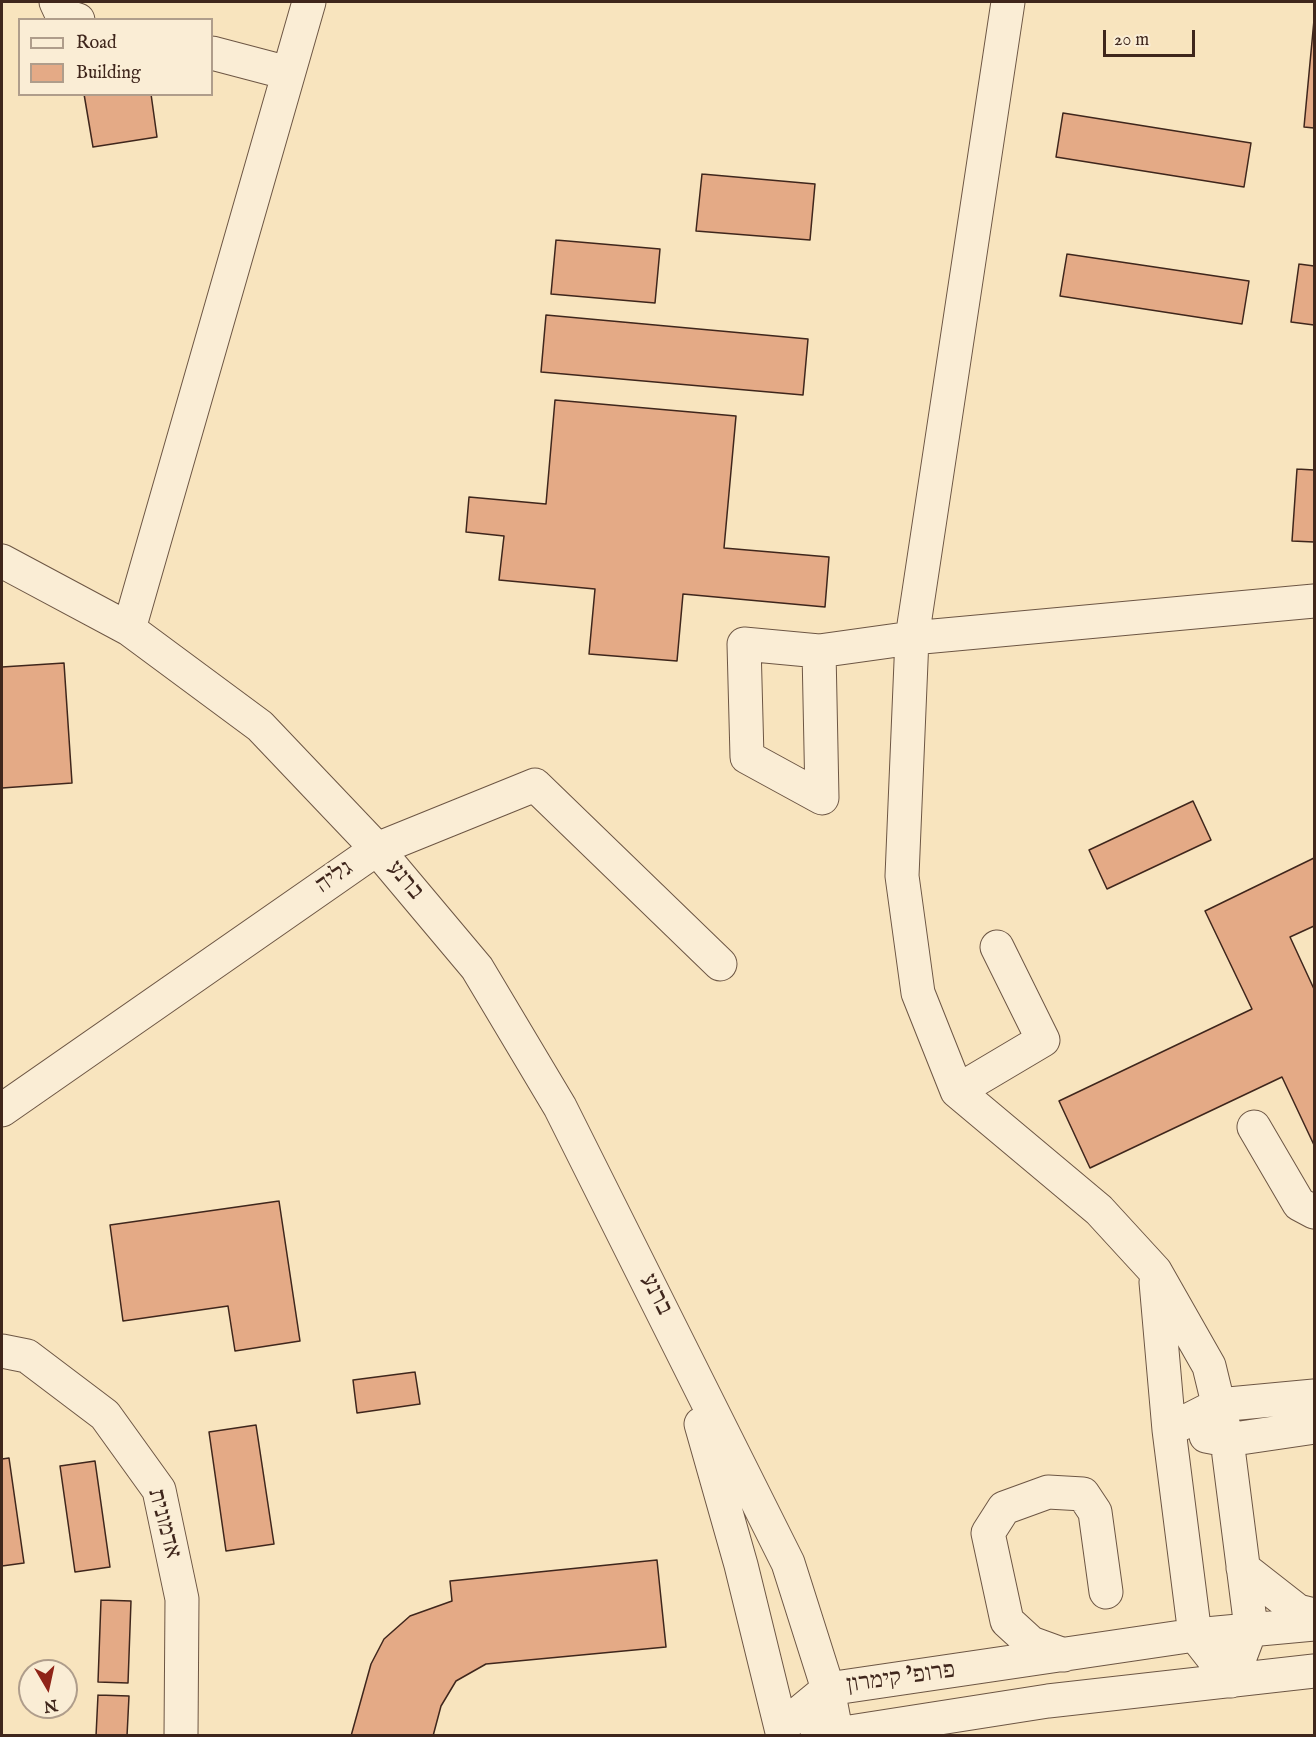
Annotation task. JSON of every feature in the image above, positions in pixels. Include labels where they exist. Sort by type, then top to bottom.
[{"type":"street","points":[[56,2],[62,15],[72,18]]},
{"type":"street","points":[[129,629],[309,2]]},
{"type":"street","points":[[1008,2],[912,638],[902,876],[918,993],[957,1091],[1099,1210],[1155,1271],[1209,1366],[1227,1440],[1251,1628],[1231,1681]]},
{"type":"street","points":[[213,53],[288,73]]},
{"type":"street","name":"ברנע","points":[[2,561],[129,629],[260,726],[378,849],[477,968],[560,1107],[788,1563],[828,1689],[837,1735]]},
{"type":"street","points":[[819,651],[822,798],[747,757],[744,644],[819,651],[912,638],[1314,601]]},
{"type":"street","name":"גליה","points":[[2,1110],[378,849],[536,785],[720,964]]},
{"type":"street","points":[[957,1091],[1043,1040],[997,947]]},
{"type":"street","points":[[1254,1127],[1299,1204],[1314,1212]]},
{"type":"street","points":[[1155,1271],[1169,1430],[1194,1635],[1231,1681]]},
{"type":"street","name":"ברנע","points":[[670,1325],[716,1470],[783,1731]]},
{"type":"street","name":"אדמונית","points":[[2,1351],[27,1356],[105,1414],[159,1490],[182,1599],[182,1736]]},
{"type":"street","points":[[1169,1430],[1218,1405],[1314,1396]]},
{"type":"street","points":[[1169,1430],[1227,1440],[1314,1427]]},
{"type":"street","points":[[1064,1655],[1031,1643],[1007,1621],[988,1533],[1004,1508],[1047,1492],[1083,1494],[1095,1512],[1106,1592]]},
{"type":"street","points":[[1243,1568],[1299,1611],[1314,1615]]},
{"type":"street","name":"פרופ' קימרון","points":[[783,1731],[828,1689],[1194,1635],[1314,1624]]},
{"type":"street","name":"פרופ' קימרון","points":[[783,1731],[837,1735],[1048,1701],[1314,1671]]},
{"type":"building","points":[[1314,20],[1314,128],[1304,127]]},
{"type":"building","points":[[84,96],[151,96],[157,137],[93,147]]},
{"type":"building","points":[[1063,113],[1251,143],[1244,187],[1056,157]]},
{"type":"building","points":[[702,174],[815,184],[810,240],[696,231]]},
{"type":"building","points":[[556,240],[660,249],[655,303],[551,294]]},
{"type":"building","points":[[1067,254],[1249,281],[1242,324],[1060,296]]},
{"type":"building","points":[[1299,264],[1314,266],[1314,325],[1291,322]]},
{"type":"building","points":[[546,315],[808,339],[803,395],[541,372]]},
{"type":"building","points":[[555,400],[736,416],[724,548],[829,557],[825,607],[683,594],[677,661],[589,654],[595,589],[499,580],[504,536],[466,532],[469,497],[546,504]]},
{"type":"building","points":[[1297,469],[1314,470],[1314,542],[1292,541]]},
{"type":"building","points":[[64,663],[72,783],[2,788],[2,667]]},
{"type":"building","points":[[1193,801],[1211,840],[1107,889],[1089,850]]},
{"type":"building","points":[[1314,858],[1314,926],[1290,937],[1314,989],[1314,1145],[1282,1077],[1090,1168],[1059,1101],[1252,1009],[1205,911]]},
{"type":"building","points":[[279,1201],[300,1341],[235,1351],[228,1306],[123,1321],[110,1225]]},
{"type":"building","points":[[415,1372],[420,1404],[357,1413],[353,1380]]},
{"type":"building","points":[[256,1425],[274,1544],[226,1551],[209,1432]]},
{"type":"building","points":[[9,1458],[24,1563],[2,1566],[2,1459]]},
{"type":"building","points":[[95,1461],[110,1567],[75,1572],[60,1466]]},
{"type":"building","points":[[657,1560],[666,1647],[486,1664],[456,1681],[441,1706],[433,1736],[351,1736],[371,1664],[384,1639],[410,1616],[452,1601],[450,1581]]},
{"type":"building","points":[[101,1600],[131,1601],[128,1683],[98,1682]]},
{"type":"building","points":[[98,1695],[129,1696],[127,1736],[96,1736]]}]
